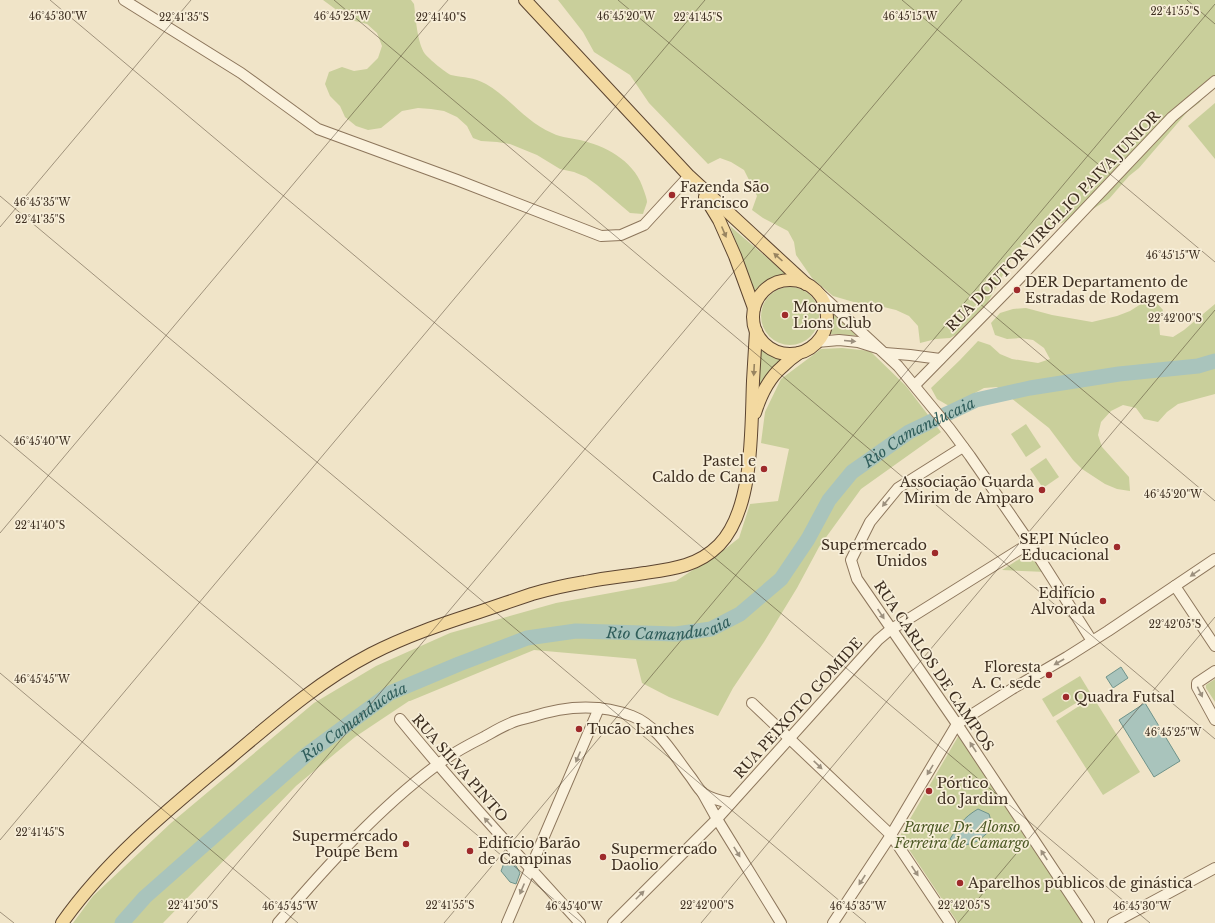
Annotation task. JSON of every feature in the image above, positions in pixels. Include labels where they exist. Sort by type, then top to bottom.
[{"type":"main road","points":[[525,0],[689,176],[806,284],[817,291],[823,300],[827,316],[824,332],[817,342],[809,349],[799,353],[780,368],[768,384],[758,403],[752,424]]},
{"type":"main road","points":[[699,186],[719,220],[735,256],[754,308]]},
{"type":"main road","points":[[799,353],[788,354],[778,352],[773,350],[761,340],[756,331],[753,319],[754,308],[760,296],[769,287],[781,281],[794,280],[806,284]]},
{"type":"main road","points":[[62,923],[85,894],[130,845],[178,802],[294,704],[331,676],[352,664],[411,635],[532,594],[583,582],[670,570],[687,565],[704,557],[719,544],[732,527],[741,506],[747,474],[752,424],[756,331]]},
{"type":"street","points":[[124,0],[241,73],[318,129],[457,180],[601,236],[621,235],[644,225],[689,176]]},
{"type":"street","name":"RUA DOUTOR VIRGILIO PAIVA JUNIOR","points":[[915,385],[1016,282],[1172,117],[1215,81]]},
{"type":"street","points":[[817,291],[898,366],[950,429],[1030,543],[1092,641]]},
{"type":"street","points":[[817,342],[839,340],[858,342],[883,351],[940,359]]},
{"type":"street","name":"RUA CARLOS DE CAMPOS","points":[[963,447],[898,488],[870,522],[851,560],[858,579],[957,724],[1089,923]]},
{"type":"street","name":"RUA PEIXOTO GOMIDE","points":[[613,923],[717,819],[878,640],[891,628],[902,623],[1030,543]]},
{"type":"street","points":[[834,923],[892,835],[957,724],[1092,641],[1215,559]]},
{"type":"street","points":[[1175,586],[1215,646]]},
{"type":"street","points":[[1215,671],[1197,683],[1197,687],[1215,720]]},
{"type":"street","points":[[752,703],[892,835],[950,923]]},
{"type":"street","points":[[278,923],[308,888],[359,834],[399,796],[437,765],[471,744],[512,723],[544,712],[572,707],[599,708],[615,711],[632,716],[649,725],[702,792],[781,923]]},
{"type":"street","points":[[507,923],[599,708]]},
{"type":"street","name":"RUA SILVA PINTO","points":[[400,719],[437,765],[580,923]]},
{"type":"street","points":[[702,792],[718,800],[731,803]]},
{"type":"street","points":[[1113,923],[1215,868]]},
{"type":"green space","points":[[323,0],[411,0],[414,4],[420,43],[425,54],[430,59],[451,75],[473,79],[486,84],[503,96],[534,123],[552,133],[594,144],[621,158],[635,172],[640,181],[647,201],[643,214],[630,213],[586,177],[574,172],[560,169],[537,155],[510,144],[481,141],[473,138],[467,126],[457,117],[444,111],[418,108],[402,111],[381,128],[368,130],[356,126],[345,117],[340,106],[330,96],[325,84],[329,72],[342,67],[354,71],[367,69],[378,58],[382,46],[377,33],[367,24],[355,21],[342,14]]},
{"type":"green space","points":[[558,0],[1215,0],[1215,84],[1199,103],[1188,111],[1139,168],[1129,176],[1109,199],[1088,212],[1062,223],[1034,232],[1014,255],[989,300],[984,313],[974,325],[950,338],[936,339],[920,343],[918,326],[909,316],[896,310],[871,304],[857,303],[833,296],[812,278],[796,255],[794,242],[788,231],[763,218],[752,210],[757,196],[744,170],[731,162],[720,158],[708,164],[649,103],[630,75],[594,52],[583,32]]},
{"type":"green space","points":[[1215,103],[1215,159],[1188,126]]},
{"type":"green space","points":[[730,226],[787,275],[769,279],[755,292]]},
{"type":"green space","points":[[784,287],[796,287],[811,295],[819,310],[819,322],[811,337],[796,345],[784,345],[769,337],[761,322],[761,310],[769,295]]},
{"type":"green space","points":[[1154,300],[1163,310],[1159,322],[1160,335],[1173,337],[1184,330],[1215,304],[1215,394],[1178,404],[1167,412],[1158,422],[1144,419],[1136,408],[1123,405],[1111,411],[1101,422],[1098,435],[1102,447],[1129,477],[1130,491],[1117,489],[1105,484],[1082,469],[1073,460],[1049,428],[997,387],[984,388],[949,406],[937,399],[931,388],[978,341],[990,345],[1000,354],[1012,359],[1038,363],[1050,359],[1044,348],[1033,340],[1020,338],[1007,339],[995,335],[991,323],[1000,313],[1013,309],[1026,308],[1052,315],[1092,322],[1117,316],[1130,311],[1141,304]]},
{"type":"green space","points":[[833,312],[862,336],[830,334]]},
{"type":"green space","points":[[758,346],[770,355],[782,357],[758,389]]},
{"type":"green space","points":[[842,348],[870,351],[906,386],[941,432],[861,489],[819,547],[797,588],[764,642],[733,688],[718,716],[669,697],[642,683],[636,659],[534,650],[409,701],[355,737],[296,786],[163,923],[73,923],[93,896],[171,823],[314,703],[376,666],[450,633],[556,603],[676,581],[725,549],[739,538],[750,504],[778,501],[789,449],[761,443],[765,412],[781,379],[821,349]]},
{"type":"green space","points":[[1026,424],[1041,447],[1026,457],[1011,434]]},
{"type":"green space","points":[[1046,458],[1059,477],[1043,488],[1030,469]]},
{"type":"green space","points":[[1032,551],[1046,572],[1002,570]]},
{"type":"green space","name":"Quadra Futsal","points":[[1080,676],[1091,694],[1053,717],[1042,699]]},
{"type":"green space","points":[[1215,679],[1215,702],[1206,688],[1206,685]]},
{"type":"green space","points":[[1093,697],[1140,772],[1103,795],[1056,721]]},
{"type":"green space","name":"Parque Dr. Alonso Ferreira de Camargo","points":[[959,735],[1083,923],[958,923],[900,836]]},
{"type":"water","points":[[1121,667],[1128,678],[1113,688],[1106,677]]},
{"type":"water","points":[[1145,703],[1180,761],[1154,777],[1119,720]]},
{"type":"water","points":[[978,809],[989,814],[993,828],[978,841],[960,847],[950,839],[962,822]]},
{"type":"water","points":[[510,862],[516,866],[520,873],[516,884],[510,882],[501,871],[504,863]]},
{"type":"waterway","name":"Rio Camanducaia","points":[[122,923],[145,897],[306,755],[390,693],[459,664],[527,638],[576,631],[676,634],[711,629],[740,614],[781,579],[808,539],[829,500],[852,472],[909,432],[976,400],[1030,388],[1119,374],[1198,366],[1215,361]]},
{"type":"place","name":"Fazenda São Francisco","points":[[672,195]]},
{"type":"place","name":"DER Departamento de Estradas de Rodagem","points":[[1017,290]]},
{"type":"place","name":"Monumento Lions Club","points":[[785,315]]},
{"type":"place","name":"Pastel e Caldo de Cana","points":[[764,469]]},
{"type":"place","name":"Associação Guarda Mirim de Amparo","points":[[1042,490]]},
{"type":"place","name":"SEPI Núcleo Educacional","points":[[1117,547]]},
{"type":"place","name":"Supermercado Unidos","points":[[935,553]]},
{"type":"place","name":"Edifício Alvorada","points":[[1103,601]]},
{"type":"place","name":"Floresta A. C. sede","points":[[1049,675]]},
{"type":"place","name":"Quadra Futsal","points":[[1066,697]]},
{"type":"place","name":"Tucão Lanches","points":[[579,729]]},
{"type":"place","name":"Pórtico do Jardim","points":[[929,791]]},
{"type":"place","name":"Supermercado Poupe Bem","points":[[406,844]]},
{"type":"place","name":"Edifício Barão de Campinas","points":[[470,851]]},
{"type":"place","name":"Supermercado Daolio","points":[[603,857]]},
{"type":"place","name":"Aparelhos públicos de ginástica","points":[[960,883]]}]
